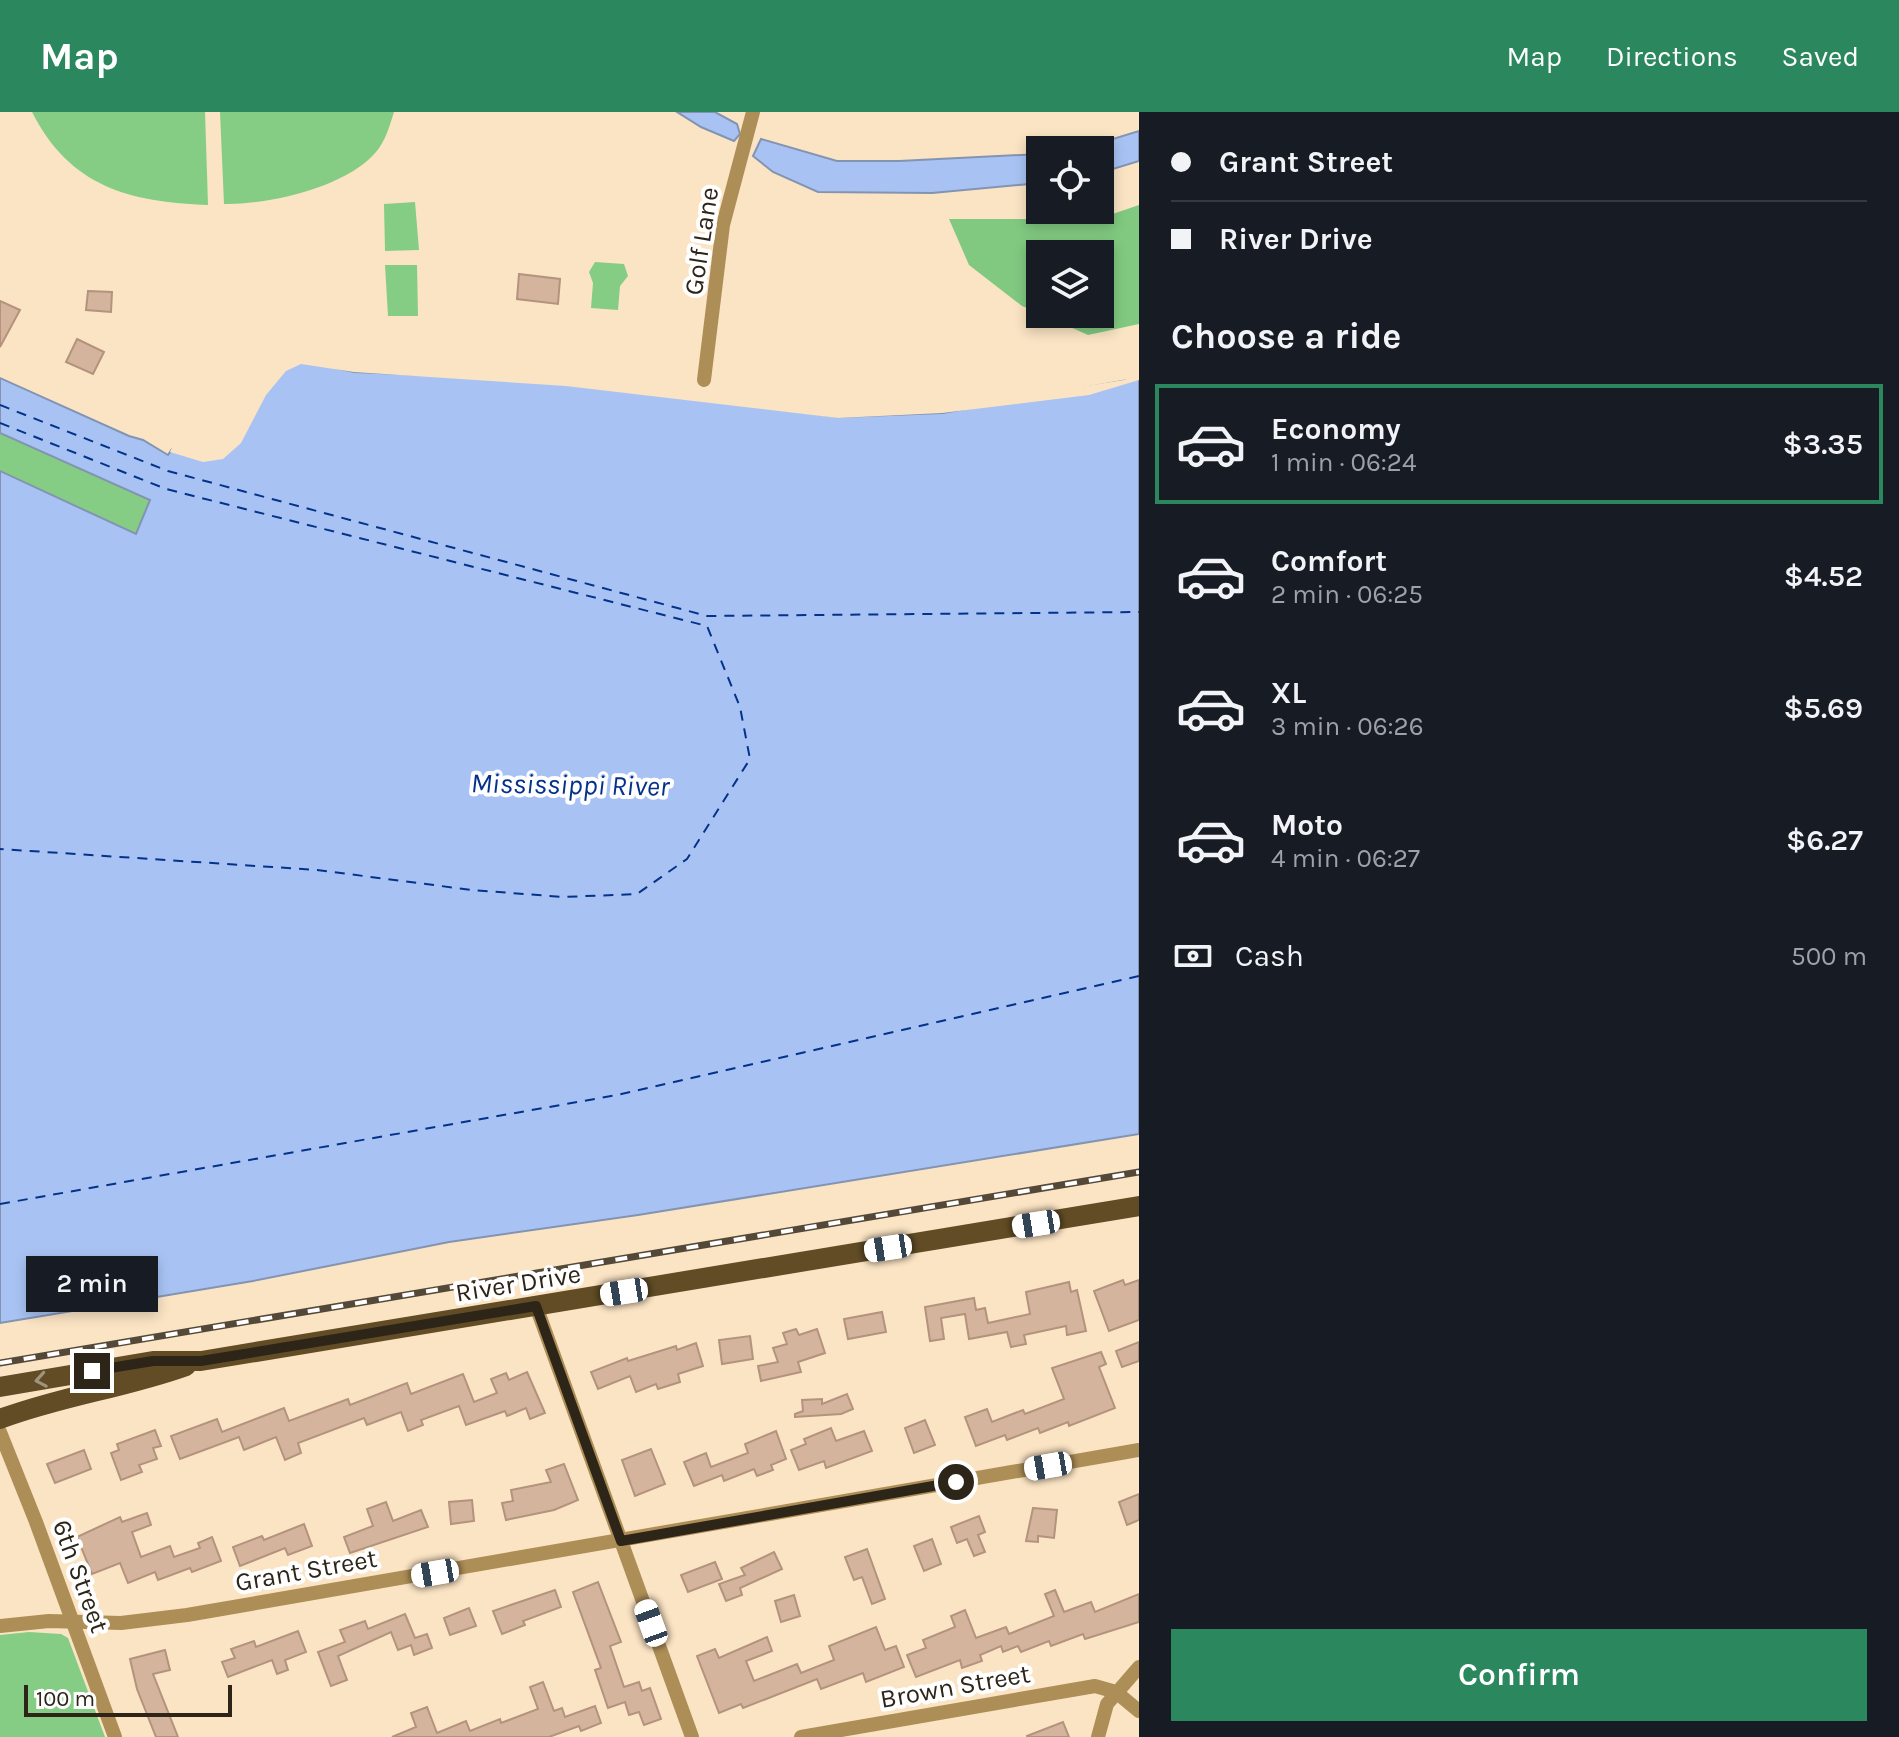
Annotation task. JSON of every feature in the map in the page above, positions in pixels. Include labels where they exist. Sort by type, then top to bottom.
[{"type":"main road","name":"River Drive","points":[[0,1387],[153,1361],[201,1361],[1139,1206]]},
{"type":"main road","points":[[0,1419],[23,1410],[153,1378],[201,1361]]},
{"type":"street","name":"Golf Lane","points":[[704,380],[723,225],[753,112]]},
{"type":"street","points":[[536,1306],[692,1737]]},
{"type":"street","name":"6th Street","points":[[0,1432],[115,1737]]},
{"type":"street","name":"Grant Street","points":[[0,1626],[49,1621],[121,1623],[187,1615],[1139,1450]]},
{"type":"street","points":[[1098,1737],[1102,1717],[1116,1692],[1139,1667]]},
{"type":"street","name":"Brown Street","points":[[801,1737],[1095,1686],[1116,1692]]},
{"type":"street","points":[[1116,1692],[1139,1711]]},
{"type":"green space","points":[[32,112],[205,112],[208,205],[153,200],[105,186],[64,158]]},
{"type":"green space","points":[[220,112],[394,112],[379,148],[346,175],[306,192],[262,201],[224,204]]},
{"type":"green space","points":[[415,202],[419,250],[385,251],[384,204]]},
{"type":"green space","points":[[1139,205],[1139,324],[1088,335],[1072,328],[1114,328],[1114,240],[1026,240],[1026,308],[969,265],[949,219],[1026,219],[1026,224],[1114,224],[1114,214]]},
{"type":"green space","points":[[595,262],[624,264],[628,276],[620,286],[618,310],[591,308],[593,283],[589,272]]},
{"type":"green space","points":[[385,265],[417,265],[418,316],[388,316]]},
{"type":"green space","points":[[0,433],[150,499],[137,535],[0,471]]},
{"type":"green space","points":[[29,1632],[61,1634],[68,1638],[105,1737],[0,1737],[0,1635]]},
{"type":"water","points":[[677,112],[715,112],[737,124],[740,134],[734,141],[701,127]]},
{"type":"water","points":[[1139,131],[1139,161],[1114,169],[1114,139]]},
{"type":"water","points":[[761,139],[837,161],[1026,155],[1026,184],[932,193],[818,192],[773,172],[753,156]]},
{"type":"water","name":"Mississippi River","points":[[301,360],[354,372],[574,381],[839,417],[943,413],[1139,378],[1139,1134],[638,1215],[449,1242],[253,1281],[0,1323],[0,471],[136,534],[150,500],[0,433],[0,378],[143,440],[168,455],[172,449],[208,458],[233,447],[274,374]]},
{"type":"pier","points":[[301,356],[354,368],[575,377],[839,413],[942,409],[1124,380],[1139,374],[1139,380],[1089,395],[942,413],[838,418],[566,386],[354,372],[301,364],[286,371],[266,395],[241,443],[223,459],[203,462],[170,452],[173,445],[208,454],[231,444],[271,372]]},
{"type":"building","points":[[519,274],[560,279],[558,304],[517,299]]},
{"type":"building","points":[[88,291],[112,292],[111,312],[86,310]]},
{"type":"building","points":[[0,301],[20,310],[0,347]]},
{"type":"building","points":[[77,339],[104,352],[93,374],[66,362]]},
{"type":"building","points":[[1123,1280],[1125,1285],[1139,1280],[1139,1320],[1109,1331],[1094,1291]]},
{"type":"building","points":[[1069,1282],[1071,1292],[1077,1290],[1086,1331],[1067,1335],[1066,1326],[1024,1335],[1026,1344],[1011,1347],[1007,1332],[969,1339],[965,1314],[941,1318],[944,1339],[930,1341],[925,1307],[974,1298],[976,1310],[985,1308],[988,1323],[1030,1314],[1026,1292]]},
{"type":"building","points":[[882,1312],[886,1332],[848,1339],[844,1319]]},
{"type":"building","points":[[796,1329],[799,1335],[817,1329],[825,1353],[798,1362],[801,1372],[761,1381],[758,1366],[778,1362],[773,1348],[787,1344],[783,1333]]},
{"type":"building","points":[[750,1336],[753,1359],[722,1364],[719,1340]]},
{"type":"building","points":[[1139,1342],[1139,1361],[1122,1367],[1116,1351]]},
{"type":"building","points":[[696,1343],[703,1366],[678,1374],[680,1382],[658,1389],[656,1384],[636,1392],[630,1376],[598,1389],[591,1372],[627,1358],[628,1361]]},
{"type":"building","points":[[1101,1352],[1106,1364],[1099,1367],[1115,1408],[1069,1426],[1068,1422],[1040,1433],[1038,1428],[1007,1440],[1005,1435],[976,1446],[965,1417],[987,1409],[992,1422],[1023,1410],[1025,1414],[1064,1399],[1052,1368]]},
{"type":"building","points":[[527,1372],[545,1413],[530,1419],[526,1408],[507,1416],[505,1411],[466,1425],[459,1406],[421,1420],[423,1425],[408,1431],[401,1412],[367,1425],[364,1418],[298,1443],[301,1453],[285,1460],[276,1437],[244,1450],[239,1437],[180,1459],[171,1436],[217,1419],[222,1432],[284,1408],[289,1421],[348,1399],[350,1405],[407,1383],[411,1394],[463,1374],[474,1402],[497,1393],[491,1379],[506,1373],[509,1380]]},
{"type":"building","points":[[847,1394],[853,1409],[841,1414],[795,1417],[803,1411],[802,1400],[822,1399],[822,1404]]},
{"type":"building","points":[[925,1420],[935,1445],[914,1453],[905,1428]]},
{"type":"building","points":[[831,1428],[836,1441],[864,1431],[872,1451],[826,1468],[824,1461],[799,1470],[791,1450],[806,1444],[804,1439]]},
{"type":"building","points":[[155,1430],[161,1446],[153,1448],[157,1459],[139,1465],[142,1472],[121,1480],[111,1453],[119,1450],[117,1444]]},
{"type":"building","points":[[776,1431],[786,1459],[771,1465],[773,1470],[757,1476],[754,1469],[724,1481],[722,1475],[694,1486],[684,1462],[706,1453],[711,1467],[748,1453],[745,1444]]},
{"type":"building","points":[[651,1449],[665,1484],[635,1496],[622,1460]]},
{"type":"building","points":[[84,1450],[91,1469],[55,1483],[47,1464]]},
{"type":"building","points":[[564,1464],[578,1500],[554,1510],[506,1520],[502,1503],[513,1501],[511,1490],[551,1482],[546,1470]]},
{"type":"building","points":[[1139,1494],[1139,1520],[1127,1525],[1119,1502]]},
{"type":"building","points":[[472,1500],[474,1521],[451,1524],[449,1502]]},
{"type":"building","points":[[386,1502],[393,1521],[421,1510],[428,1527],[350,1553],[344,1537],[373,1526],[367,1509]]},
{"type":"building","points":[[1033,1508],[1057,1510],[1054,1538],[1038,1536],[1038,1542],[1026,1541]]},
{"type":"building","points":[[147,1513],[151,1525],[132,1532],[141,1557],[170,1546],[174,1557],[200,1548],[198,1543],[212,1537],[221,1561],[158,1580],[155,1572],[128,1583],[120,1563],[92,1574],[77,1537],[120,1517],[122,1522]]},
{"type":"building","points":[[979,1516],[985,1532],[978,1535],[985,1552],[974,1556],[967,1539],[957,1543],[951,1527]]},
{"type":"building","points":[[304,1524],[312,1546],[288,1555],[285,1548],[240,1566],[233,1547],[262,1536],[264,1540]]},
{"type":"building","points":[[932,1539],[941,1564],[924,1571],[914,1546]]},
{"type":"building","points":[[867,1549],[885,1599],[872,1604],[862,1577],[854,1580],[845,1557]]},
{"type":"building","points":[[774,1552],[782,1569],[740,1588],[742,1595],[726,1601],[719,1584],[745,1575],[741,1568]]},
{"type":"building","points":[[715,1562],[722,1579],[688,1592],[681,1575]]},
{"type":"building","points":[[598,1582],[621,1642],[610,1646],[624,1687],[639,1682],[642,1691],[650,1688],[661,1719],[644,1725],[639,1712],[629,1715],[625,1702],[608,1708],[595,1670],[601,1668],[573,1592]]},
{"type":"building","points":[[555,1590],[561,1607],[523,1621],[525,1625],[502,1634],[493,1611]]},
{"type":"building","points":[[1055,1590],[1064,1612],[1091,1602],[1095,1612],[1139,1594],[1139,1622],[1085,1639],[1083,1634],[1051,1646],[1049,1641],[1021,1652],[1018,1646],[1003,1652],[1001,1646],[980,1655],[982,1661],[962,1668],[960,1660],[916,1677],[907,1655],[926,1648],[923,1640],[955,1627],[951,1616],[965,1610],[976,1638],[1006,1627],[1009,1634],[1054,1616],[1045,1594]]},
{"type":"building","points":[[794,1595],[800,1616],[781,1622],[775,1601]]},
{"type":"building","points":[[469,1608],[476,1626],[450,1635],[444,1618]]},
{"type":"building","points":[[405,1614],[415,1638],[427,1634],[432,1648],[414,1655],[411,1645],[398,1650],[391,1632],[338,1656],[347,1680],[331,1686],[318,1652],[345,1642],[340,1630],[365,1621],[368,1629]]},
{"type":"building","points":[[876,1627],[885,1650],[896,1646],[904,1667],[866,1682],[863,1673],[821,1689],[817,1679],[743,1708],[741,1704],[719,1713],[697,1656],[715,1649],[719,1658],[767,1637],[772,1651],[746,1661],[754,1681],[797,1664],[801,1673],[834,1660],[829,1646]]},
{"type":"building","points":[[298,1631],[306,1652],[285,1660],[288,1670],[277,1674],[272,1660],[228,1677],[222,1662],[235,1658],[231,1649],[254,1641],[256,1647]]},
{"type":"building","points":[[165,1650],[170,1670],[153,1674],[178,1737],[156,1737],[137,1689],[130,1659]]},
{"type":"building","points":[[543,1682],[554,1711],[562,1708],[565,1717],[595,1706],[601,1723],[581,1731],[579,1726],[549,1737],[392,1737],[416,1727],[411,1713],[427,1707],[437,1733],[466,1721],[470,1731],[500,1719],[501,1723],[538,1709],[530,1687]]},
{"type":"building","points":[[1063,1722],[1069,1737],[1027,1737],[1027,1736]]},
{"type":"ferry route","points":[[0,405],[168,471],[707,616],[1139,612]]},
{"type":"ferry route","points":[[0,423],[166,489],[707,626],[740,707],[750,759],[687,859],[637,894],[564,897],[472,890],[317,870],[0,849]]},
{"type":"ferry route","points":[[0,1204],[617,1095],[1139,976]]},
{"type":"railway","points":[[0,1363],[1139,1172]]},
{"type":"route","points":[[92,1371],[153,1361],[201,1361],[536,1306],[621,1541],[956,1482]]}]
